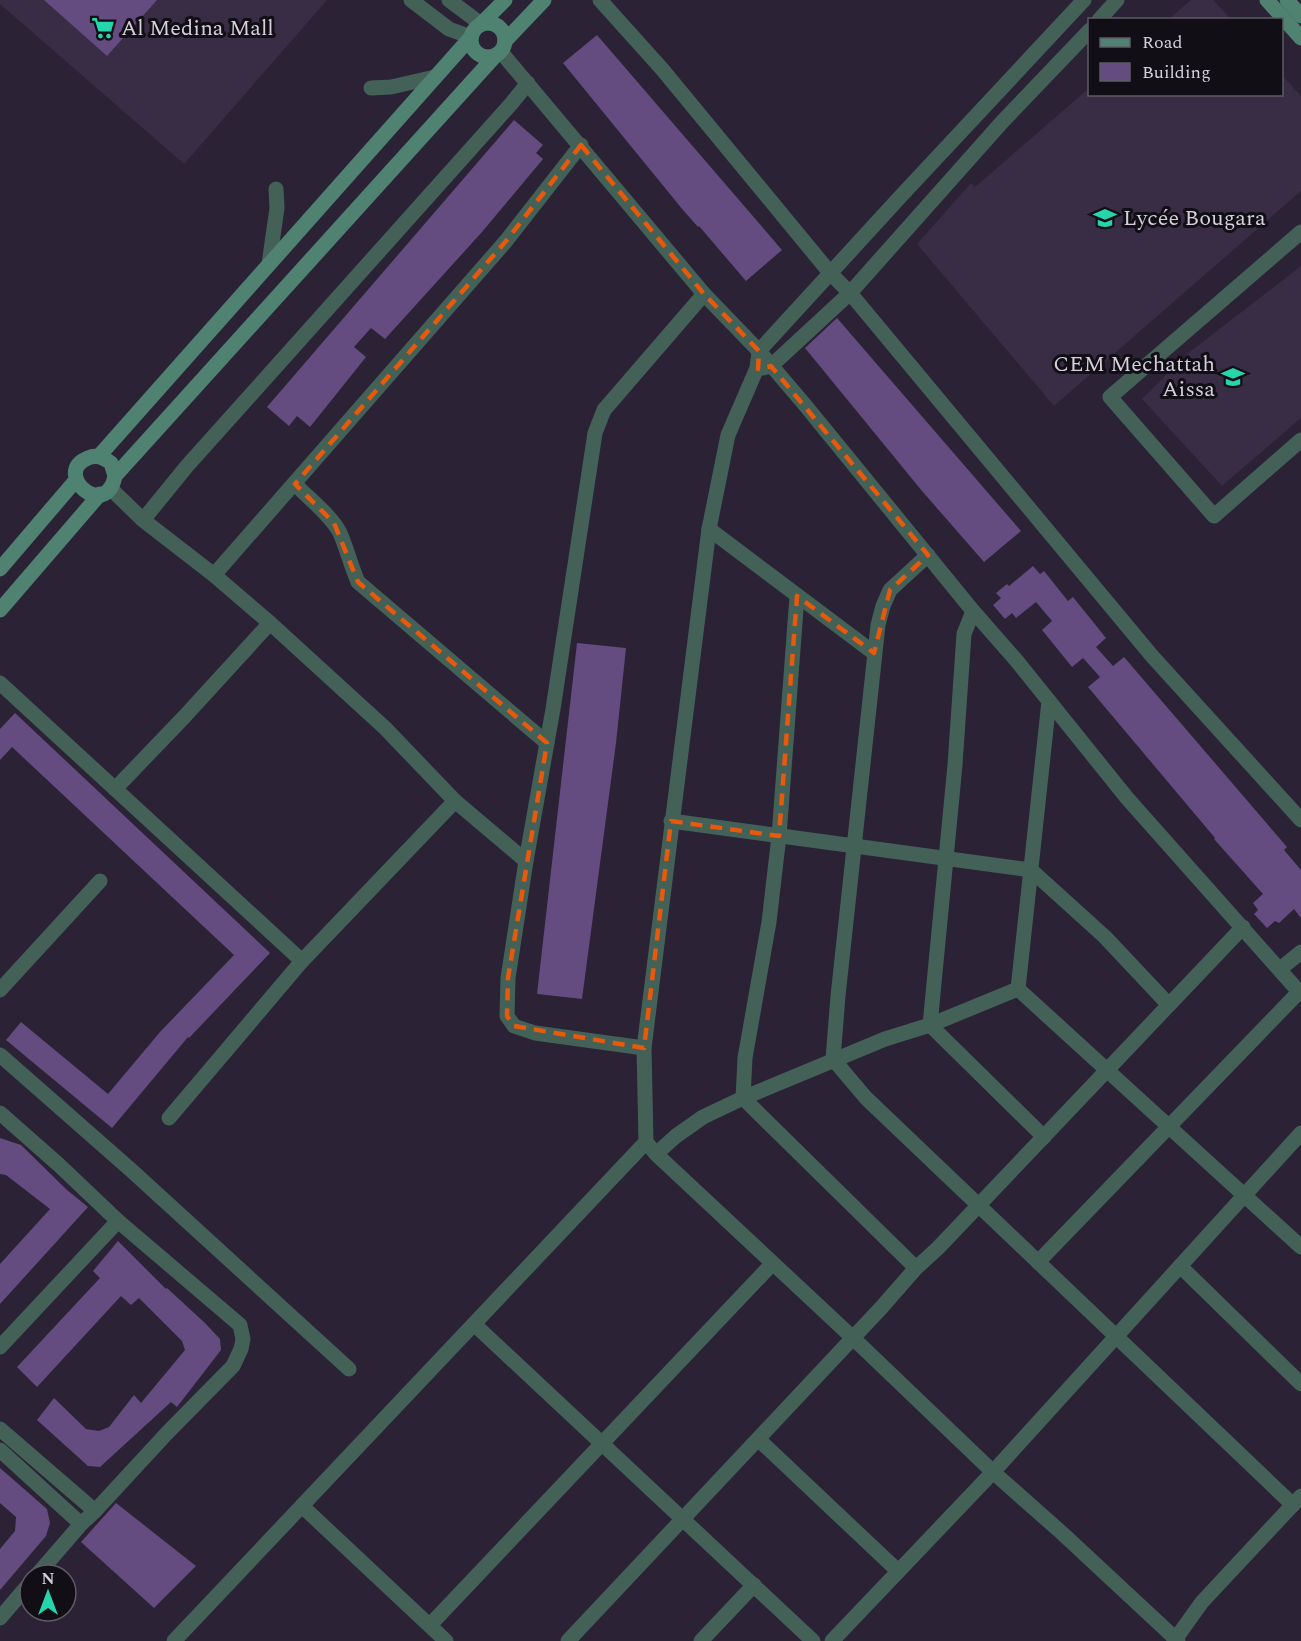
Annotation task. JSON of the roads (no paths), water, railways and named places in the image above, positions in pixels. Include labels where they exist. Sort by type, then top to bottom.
[{"type":"main road","points":[[481,24],[487,23],[498,27],[504,35],[501,49],[491,57],[480,56],[472,48],[472,32],[505,0]]},
{"type":"main road","points":[[0,610],[108,486],[544,0]]},
{"type":"main road","points":[[1267,0],[1301,38]]},
{"type":"main road","points":[[1287,0],[1301,16]]},
{"type":"main road","points":[[99,456],[471,37]]},
{"type":"main road","points":[[0,569],[76,480],[78,468],[86,458],[99,456],[111,463],[108,486]]},
{"type":"main road","points":[[76,480],[88,493],[108,486]]},
{"type":"street","points":[[411,0],[449,29],[471,37]]},
{"type":"street","points":[[449,0],[481,24]]},
{"type":"street","points":[[600,0],[662,69],[1152,656],[1301,819]]},
{"type":"street","points":[[759,351],[1084,0]]},
{"type":"street","points":[[1101,18],[1117,0]]},
{"type":"street","points":[[928,555],[891,590],[883,606],[878,626],[833,1059],[866,1098],[978,1206],[1116,1337],[1297,1500],[1202,1602],[1176,1640],[993,1472],[651,1148],[644,1048],[709,529],[728,435],[764,367],[850,293],[1003,121],[1088,31]]},
{"type":"street","points":[[501,49],[704,294],[759,351],[764,367],[928,555],[1127,798],[1300,993],[1038,1262]]},
{"type":"street","points":[[371,88],[391,87],[435,77]]},
{"type":"street","points":[[143,520],[209,441],[528,83]]},
{"type":"street","points":[[214,575],[506,241],[581,146]]},
{"type":"street","points":[[269,264],[277,208],[276,189]]},
{"type":"street","points":[[1301,232],[1110,397],[1214,516],[1301,440]]},
{"type":"street","points":[[644,1048],[535,1033],[514,1026],[507,1016],[508,978],[595,433],[604,410],[704,294]]},
{"type":"street","points":[[295,484],[340,533],[358,582],[547,743]]},
{"type":"street","points":[[108,486],[143,520],[214,575],[270,623],[385,728],[455,801],[526,861]]},
{"type":"street","points":[[709,529],[874,653]]},
{"type":"street","points":[[797,596],[779,836],[770,922],[745,1058],[743,1098],[916,1268]]},
{"type":"street","points":[[930,1025],[955,765],[964,634],[973,611]]},
{"type":"street","points":[[115,789],[270,623]]},
{"type":"street","points":[[0,683],[302,961]]},
{"type":"street","points":[[1018,989],[1049,701]]},
{"type":"street","points":[[169,1118],[302,961],[455,801]]},
{"type":"street","points":[[671,821],[1031,870],[1105,937],[1169,1005]]},
{"type":"street","points":[[0,990],[100,881]]},
{"type":"street","points":[[568,1641],[854,1338],[916,1268],[938,1248],[1243,927]]},
{"type":"street","points":[[1280,969],[1301,952]]},
{"type":"street","points":[[174,1641],[474,1324],[651,1148],[703,1117],[833,1059],[930,1025],[1018,989]]},
{"type":"street","points":[[1018,989],[1301,1247]]},
{"type":"street","points":[[930,1025],[1044,1137]]},
{"type":"street","points":[[0,1055],[131,1170],[349,1369]]},
{"type":"street","points":[[0,1113],[118,1221],[240,1326],[243,1338],[241,1349],[233,1366],[81,1524],[47,1563]]},
{"type":"street","points":[[832,1641],[993,1472],[1301,1133]]},
{"type":"street","points":[[0,1347],[118,1221]]},
{"type":"street","points":[[429,1625],[772,1264]]},
{"type":"street","points":[[1180,1266],[1301,1384]]},
{"type":"street","points":[[474,1324],[813,1641]]},
{"type":"street","points":[[0,1429],[95,1511]]},
{"type":"street","points":[[758,1439],[898,1571]]},
{"type":"street","points":[[0,1450],[81,1524]]},
{"type":"street","points":[[302,1506],[446,1641]]},
{"type":"street","points":[[701,1641],[754,1586]]},
{"type":"street","points":[[0,1618],[18,1597]]},
{"type":"place","name":"Al Medina Mall","points":[[103,28]]},
{"type":"place","name":"Lycée Bougara","points":[[1105,218]]},
{"type":"place","name":"CEM Mechattah Aissa","points":[[1233,377]]}]
